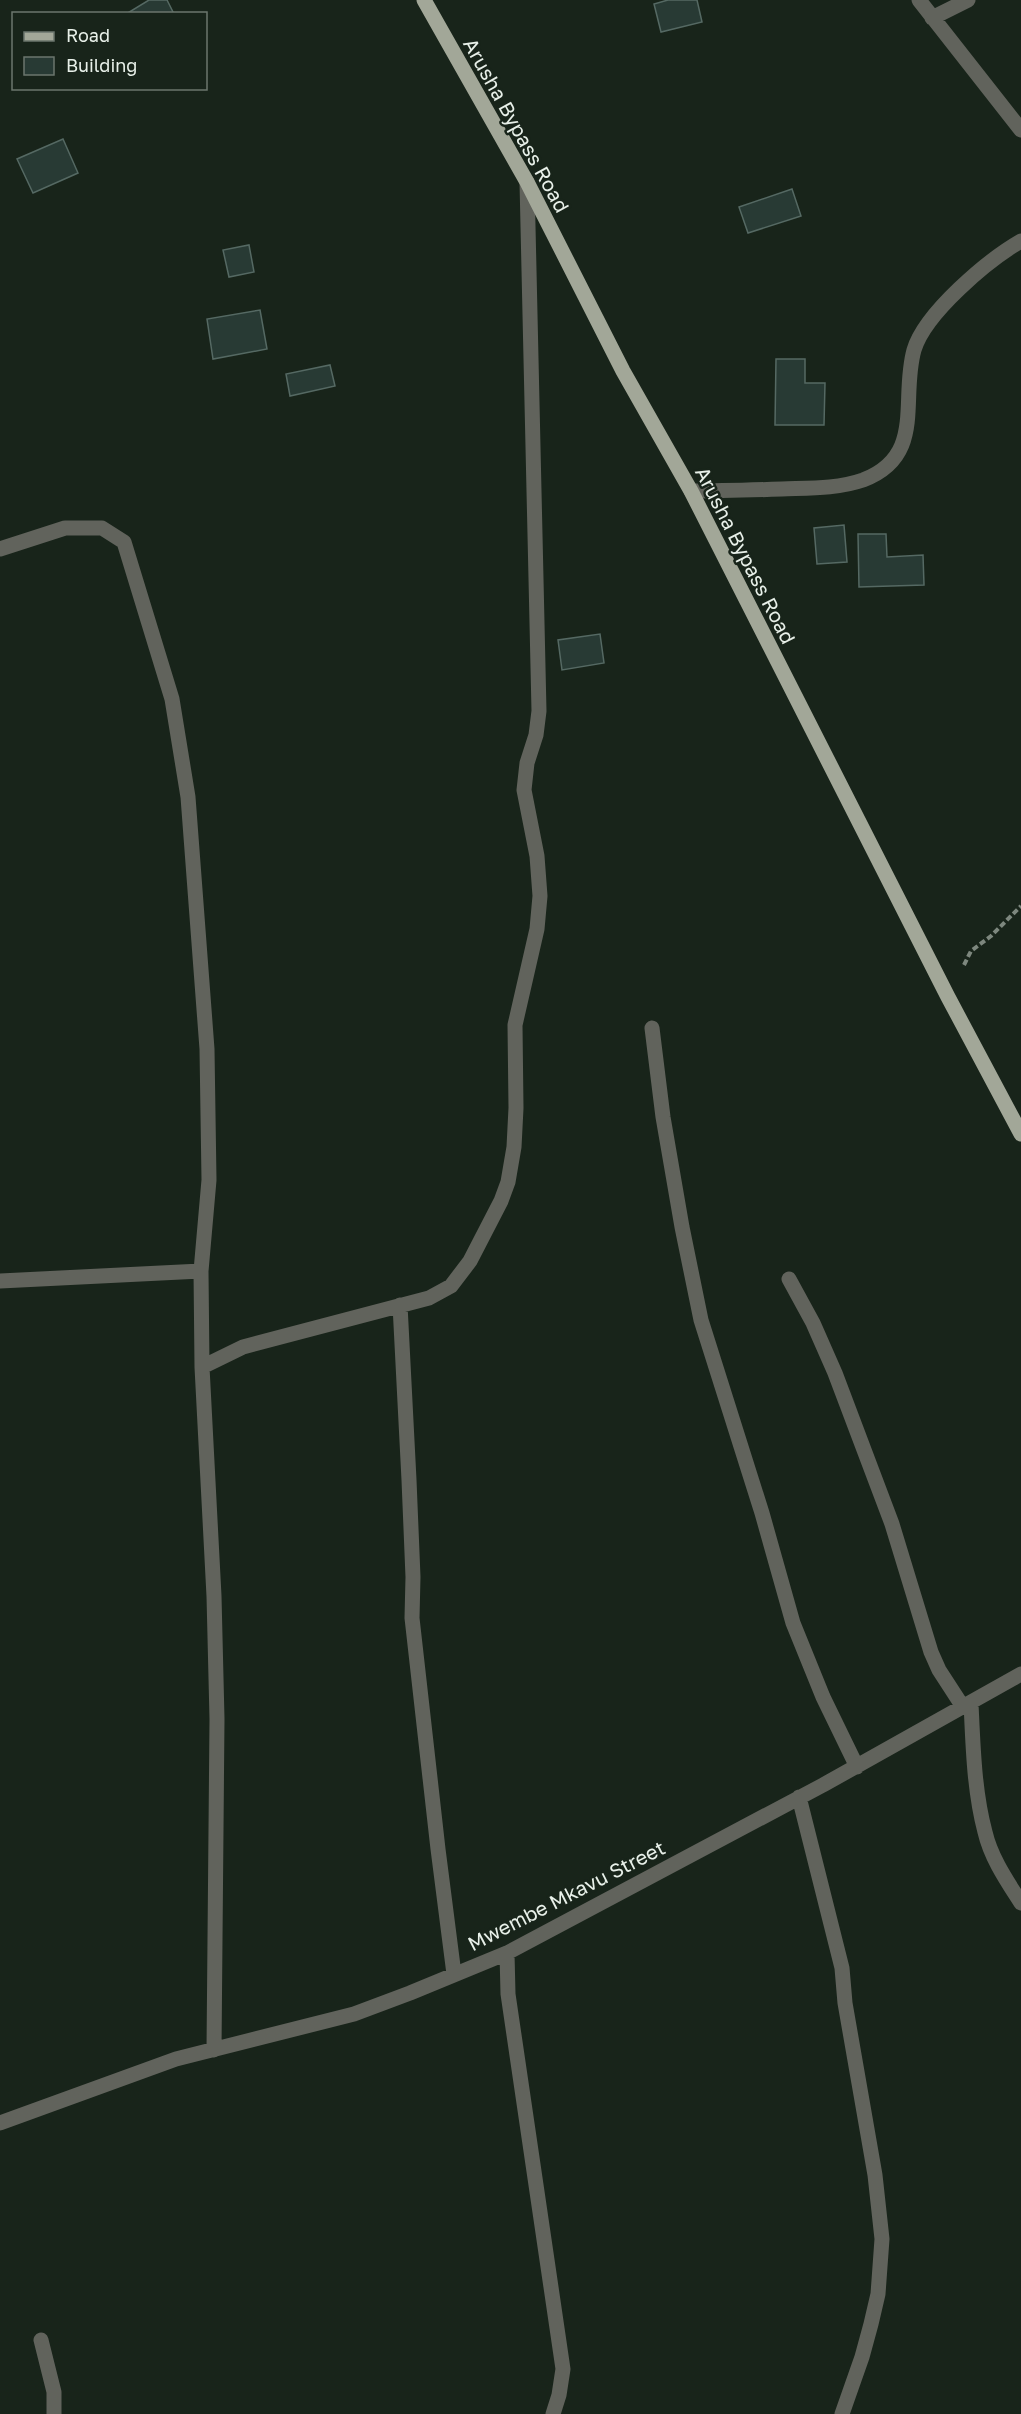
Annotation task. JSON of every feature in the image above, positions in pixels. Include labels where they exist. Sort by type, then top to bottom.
[{"type":"main road","name":"Arusha Bypass Road","points":[[424,0],[527,182],[623,371],[691,491],[948,998],[1021,1134]]},
{"type":"street","points":[[918,0],[1021,130]]},
{"type":"street","points":[[932,18],[968,0]]},
{"type":"street","points":[[202,1366],[243,1347],[429,1298],[451,1286],[470,1261],[501,1201],[508,1182],[514,1147],[516,1108],[515,1024],[537,930],[540,896],[537,856],[524,790],[527,763],[536,735],[539,711],[527,182]]},
{"type":"street","points":[[691,491],[831,488],[863,480],[886,468],[899,455],[907,431],[915,349],[930,323],[964,283],[1000,253],[1021,241]]},
{"type":"street","points":[[0,549],[65,528],[102,528],[124,542],[172,699],[188,797],[207,1049],[208,1180],[201,1271],[202,1366],[214,1596],[217,1719],[214,2050]]},
{"type":"street","points":[[652,1028],[665,1128],[701,1320],[762,1513],[793,1623],[823,1697],[857,1767]]},
{"type":"street","points":[[0,1281],[201,1271]]},
{"type":"street","points":[[789,1279],[813,1323],[835,1373],[892,1524],[931,1652],[939,1670],[967,1705],[985,1833],[999,1866],[1021,1903]]},
{"type":"street","points":[[400,1305],[413,1577],[412,1618],[454,1974]]},
{"type":"street","name":"Mwembe Mkavu Street","points":[[0,2123],[176,2059],[354,2014],[507,1953],[857,1767],[1021,1674]]},
{"type":"street","points":[[800,1797],[842,1968],[845,2003],[875,2175],[882,2239],[878,2294],[862,2357],[842,2414]]},
{"type":"street","points":[[507,1953],[508,1995],[563,2369],[553,2414]]},
{"type":"street","points":[[41,2340],[54,2392],[54,2414]]},
{"type":"path","points":[[948,998],[971,951],[991,936],[1021,906]]},
{"type":"building","points":[[149,0],[167,0],[173,12],[129,12]]},
{"type":"building","points":[[668,0],[697,0],[702,22],[661,32],[654,4]]},
{"type":"building","points":[[63,139],[78,173],[33,193],[17,159]]},
{"type":"building","points":[[792,189],[801,216],[748,233],[739,207]]},
{"type":"building","points":[[249,245],[254,272],[229,277],[223,250]]},
{"type":"building","points":[[260,310],[267,349],[213,359],[207,319]]},
{"type":"building","points":[[776,359],[805,359],[805,383],[825,383],[824,425],[775,425]]},
{"type":"building","points":[[330,365],[335,386],[290,396],[286,374]]},
{"type":"building","points":[[844,525],[847,562],[817,564],[814,528]]},
{"type":"building","points":[[858,534],[886,534],[887,557],[923,555],[924,585],[859,587]]},
{"type":"building","points":[[600,634],[604,663],[562,670],[558,640]]}]
